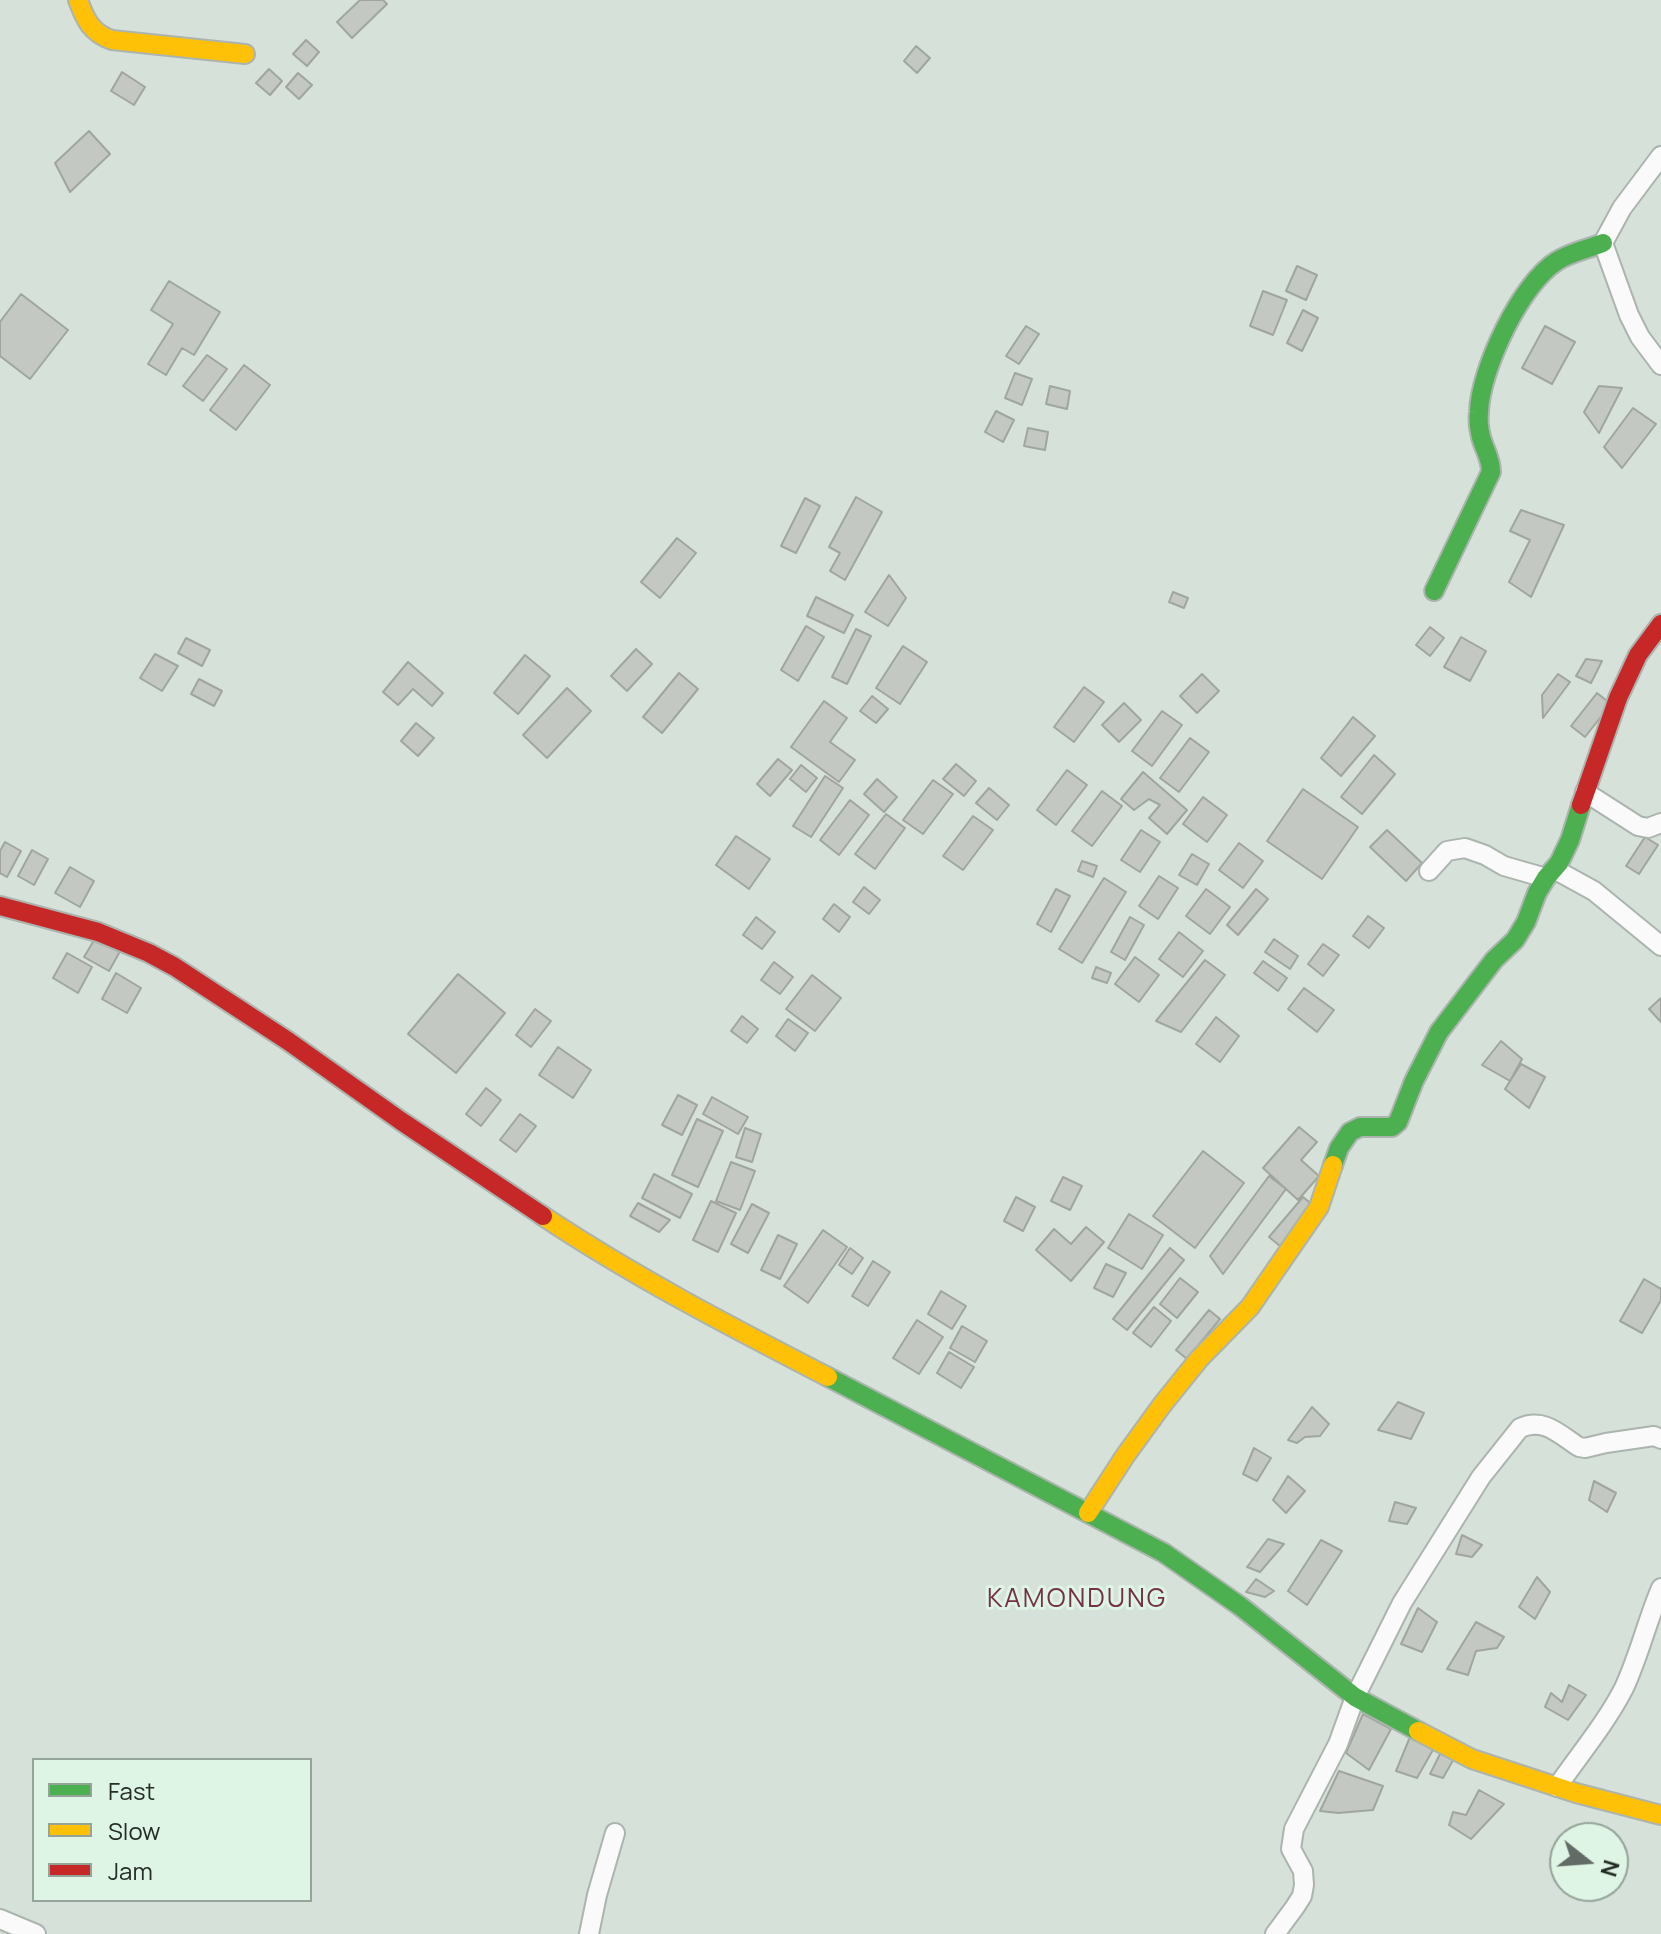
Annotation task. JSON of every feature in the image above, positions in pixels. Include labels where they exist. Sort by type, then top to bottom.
[{"type":"street","points":[[78,0],[88,23],[97,34],[114,41],[245,54]]},
{"type":"street","points":[[1434,591],[1491,472],[1492,464],[1481,437],[1479,402],[1494,351],[1524,296],[1552,265],[1570,253],[1603,243],[1622,208],[1661,156]]},
{"type":"street","points":[[1603,243],[1629,315],[1640,337],[1661,365]]},
{"type":"street","points":[[1088,1513],[1162,1405],[1199,1359],[1250,1307],[1319,1207],[1346,1136],[1360,1127],[1392,1127],[1398,1122],[1414,1081],[1439,1032],[1494,960],[1515,940],[1537,893],[1570,840],[1618,698],[1638,655],[1661,624]]},
{"type":"street","points":[[1585,792],[1638,826],[1648,828],[1661,823]]},
{"type":"street","points":[[1429,871],[1447,851],[1465,848],[1504,866],[1550,874],[1594,891],[1661,946]]},
{"type":"street","points":[[0,906],[98,932],[149,953],[288,1041],[591,1248],[745,1334],[1164,1553],[1240,1606],[1355,1697],[1472,1759],[1557,1787],[1661,1815]]},
{"type":"street","points":[[1275,1934],[1302,1896],[1304,1885],[1303,1871],[1291,1849],[1294,1829],[1338,1744],[1355,1697],[1402,1603],[1481,1477],[1520,1428],[1527,1425],[1543,1424],[1585,1448],[1658,1438],[1661,1418]]},
{"type":"street","points":[[1557,1787],[1603,1723],[1631,1673],[1661,1588]]},
{"type":"street","points":[[589,1934],[615,1833]]},
{"type":"street","points":[[0,1919],[36,1934]]},
{"type":"building","points":[[360,0],[383,0],[387,4],[352,38],[337,22]]},
{"type":"building","points":[[306,40],[319,52],[307,66],[293,54]]},
{"type":"building","points":[[916,46],[930,58],[917,73],[904,61]]},
{"type":"building","points":[[269,69],[282,81],[270,95],[256,83]]},
{"type":"building","points":[[122,72],[145,87],[134,105],[111,91]]},
{"type":"building","points":[[298,73],[312,85],[299,99],[286,87]]},
{"type":"building","points":[[89,131],[110,154],[70,192],[55,163]]},
{"type":"building","points":[[1297,266],[1317,275],[1306,300],[1286,291]]},
{"type":"building","points":[[169,281],[220,312],[194,355],[182,348],[166,375],[148,364],[173,324],[151,310]]},
{"type":"building","points":[[1263,291],[1287,300],[1273,335],[1250,326]]},
{"type":"building","points":[[21,294],[68,330],[30,379],[0,356],[0,322]]},
{"type":"building","points":[[1303,310],[1318,318],[1302,351],[1287,343]]},
{"type":"building","points":[[1026,326],[1039,334],[1019,364],[1006,356]]},
{"type":"building","points":[[1545,326],[1575,342],[1552,384],[1522,368]]},
{"type":"building","points":[[207,355],[227,369],[203,401],[183,386]]},
{"type":"building","points":[[244,365],[270,385],[236,430],[210,410]]},
{"type":"building","points":[[1015,373],[1032,379],[1022,405],[1005,398]]},
{"type":"building","points":[[1050,386],[1070,391],[1067,409],[1046,404]]},
{"type":"building","points":[[1599,386],[1622,388],[1599,433],[1584,412]]},
{"type":"building","points":[[1633,408],[1656,424],[1622,468],[1604,447]]},
{"type":"building","points":[[996,411],[1014,420],[1003,442],[985,432]]},
{"type":"building","points":[[1028,428],[1048,432],[1045,450],[1024,446]]},
{"type":"building","points":[[856,497],[882,512],[845,580],[830,571],[840,553],[829,547]]},
{"type":"building","points":[[805,498],[820,506],[796,553],[781,546]]},
{"type":"building","points":[[1521,510],[1564,525],[1531,597],[1509,582],[1530,540],[1510,531]]},
{"type":"building","points":[[677,538],[696,553],[660,598],[641,582]]},
{"type":"building","points":[[889,575],[906,598],[888,626],[865,612]]},
{"type":"building","points":[[1173,592],[1188,598],[1184,608],[1169,602]]},
{"type":"building","points":[[816,597],[853,615],[844,633],[807,616]]},
{"type":"building","points":[[806,626],[824,637],[798,681],[781,670]]},
{"type":"building","points":[[1430,627],[1444,638],[1430,656],[1416,645]]},
{"type":"building","points":[[856,629],[871,636],[847,684],[832,677]]},
{"type":"building","points":[[1461,637],[1486,651],[1470,681],[1444,667]]},
{"type":"building","points":[[186,638],[210,650],[202,666],[178,653]]},
{"type":"building","points":[[903,646],[927,662],[900,704],[876,688]]},
{"type":"building","points":[[636,649],[652,664],[627,691],[611,676]]},
{"type":"building","points":[[155,654],[178,666],[162,691],[140,678]]},
{"type":"building","points":[[525,655],[550,676],[518,714],[494,693]]},
{"type":"building","points":[[1586,659],[1602,661],[1591,683],[1576,676]]},
{"type":"building","points":[[408,662],[443,693],[432,706],[413,689],[398,705],[383,692]]},
{"type":"building","points":[[679,673],[698,689],[662,733],[643,717]]},
{"type":"building","points":[[1202,674],[1219,691],[1197,713],[1180,696]]},
{"type":"building","points":[[1558,674],[1570,682],[1543,718],[1542,695]]},
{"type":"building","points":[[199,679],[222,691],[214,706],[191,694]]},
{"type":"building","points":[[1084,687],[1104,702],[1074,742],[1054,727]]},
{"type":"building","points":[[567,688],[591,711],[547,758],[523,735]]},
{"type":"building","points":[[1597,693],[1611,704],[1585,737],[1571,726]]},
{"type":"building","points":[[872,696],[888,709],[876,723],[860,711]]},
{"type":"building","points":[[824,701],[847,718],[830,742],[855,760],[839,782],[791,747]]},
{"type":"building","points":[[1124,703],[1141,720],[1119,742],[1102,725]]},
{"type":"building","points":[[1162,711],[1182,725],[1152,766],[1132,751]]},
{"type":"building","points":[[1353,717],[1375,736],[1341,776],[1321,758]]},
{"type":"building","points":[[416,723],[434,738],[418,756],[401,741]]},
{"type":"building","points":[[1190,738],[1209,752],[1179,792],[1160,778]]},
{"type":"building","points":[[1374,755],[1395,774],[1362,814],[1341,797]]},
{"type":"building","points":[[778,759],[792,770],[770,796],[757,784]]},
{"type":"building","points":[[956,764],[976,781],[964,796],[943,779]]},
{"type":"building","points":[[801,765],[817,778],[806,792],[790,779]]},
{"type":"building","points":[[1067,770],[1087,785],[1056,825],[1037,810]]},
{"type":"building","points":[[1143,772],[1187,810],[1167,834],[1149,818],[1160,805],[1149,799],[1134,810],[1121,799]]},
{"type":"building","points":[[825,776],[843,788],[811,837],[793,826]]},
{"type":"building","points":[[877,779],[897,797],[884,812],[864,794]]},
{"type":"building","points":[[933,780],[953,794],[923,834],[903,820]]},
{"type":"building","points":[[989,788],[1009,805],[997,820],[976,803]]},
{"type":"building","points":[[1303,789],[1358,827],[1322,879],[1267,841]]},
{"type":"building","points":[[1102,791],[1122,806],[1092,846],[1072,831]]},
{"type":"building","points":[[1203,797],[1227,815],[1207,842],[1183,824]]},
{"type":"building","points":[[850,800],[869,815],[839,855],[820,840]]},
{"type":"building","points":[[886,814],[905,828],[875,869],[855,854]]},
{"type":"building","points":[[973,816],[993,830],[963,870],[943,856]]},
{"type":"building","points":[[1141,830],[1160,842],[1140,872],[1121,860]]},
{"type":"building","points":[[1387,830],[1422,863],[1406,881],[1370,847]]},
{"type":"building","points":[[736,836],[770,859],[749,889],[716,865]]},
{"type":"building","points":[[1645,837],[1658,845],[1639,874],[1626,866]]},
{"type":"building","points":[[5,842],[21,851],[7,877],[0,873],[0,851]]},
{"type":"building","points":[[1239,843],[1263,861],[1243,888],[1219,870]]},
{"type":"building","points":[[32,850],[48,859],[34,885],[18,876]]},
{"type":"building","points":[[1192,854],[1209,864],[1197,885],[1179,875]]},
{"type":"building","points":[[1082,861],[1097,866],[1093,877],[1078,871]]},
{"type":"building","points":[[70,867],[94,881],[80,907],[55,893]]},
{"type":"building","points":[[1159,876],[1178,888],[1158,919],[1139,906]]},
{"type":"building","points":[[1104,878],[1126,892],[1082,963],[1059,949]]},
{"type":"building","points":[[864,887],[880,900],[869,914],[853,902]]},
{"type":"building","points":[[1056,889],[1070,896],[1051,932],[1037,924]]},
{"type":"building","points":[[1206,889],[1230,907],[1210,934],[1186,916]]},
{"type":"building","points":[[1256,889],[1268,899],[1238,935],[1227,925]]},
{"type":"building","points":[[834,904],[850,917],[839,932],[823,919]]},
{"type":"building","points":[[1368,916],[1384,928],[1369,948],[1353,936]]},
{"type":"building","points":[[756,917],[775,932],[762,949],[743,935]]},
{"type":"building","points":[[1130,917],[1144,925],[1125,960],[1111,952]]},
{"type":"building","points":[[99,932],[123,946],[109,971],[84,957]]},
{"type":"building","points":[[1179,932],[1203,951],[1183,977],[1159,959]]},
{"type":"building","points":[[1274,939],[1298,956],[1290,969],[1265,952]]},
{"type":"building","points":[[1323,944],[1339,955],[1323,976],[1308,964]]},
{"type":"building","points":[[67,953],[92,967],[78,993],[53,978]]},
{"type":"building","points":[[1135,957],[1159,975],[1139,1002],[1115,984]]},
{"type":"building","points":[[1205,960],[1225,975],[1181,1032],[1156,1021]]},
{"type":"building","points":[[1263,961],[1287,978],[1278,991],[1254,973]]},
{"type":"building","points":[[774,962],[793,977],[780,994],[761,980]]},
{"type":"building","points":[[1096,967],[1111,973],[1107,983],[1092,978]]},
{"type":"building","points":[[116,973],[141,988],[127,1013],[102,999]]},
{"type":"building","points":[[458,974],[505,1013],[456,1073],[408,1034]]},
{"type":"building","points":[[812,975],[841,998],[815,1031],[786,1009]]},
{"type":"building","points":[[1304,988],[1334,1010],[1317,1032],[1288,1009]]},
{"type":"building","points":[[1661,998],[1661,1022],[1649,1009]]},
{"type":"building","points":[[535,1009],[551,1021],[531,1047],[516,1035]]},
{"type":"building","points":[[742,1016],[758,1029],[747,1043],[731,1031]]},
{"type":"building","points":[[1216,1017],[1239,1036],[1220,1062],[1196,1044]]},
{"type":"building","points":[[788,1019],[808,1033],[795,1051],[776,1036]]},
{"type":"building","points":[[1501,1041],[1522,1059],[1510,1081],[1482,1065]]},
{"type":"building","points":[[558,1047],[591,1070],[573,1098],[539,1075]]},
{"type":"building","points":[[1521,1064],[1545,1077],[1529,1108],[1505,1089]]},
{"type":"building","points":[[486,1088],[501,1100],[481,1126],[466,1114]]},
{"type":"building","points":[[678,1095],[697,1105],[682,1135],[662,1125]]},
{"type":"building","points":[[712,1097],[748,1117],[738,1134],[703,1114]]},
{"type":"building","points":[[520,1114],[536,1126],[516,1152],[500,1140]]},
{"type":"building","points":[[697,1119],[723,1131],[698,1187],[672,1175]]},
{"type":"building","points":[[1299,1127],[1317,1142],[1301,1160],[1319,1176],[1298,1200],[1263,1168]]},
{"type":"building","points":[[745,1128],[761,1134],[752,1162],[736,1157]]},
{"type":"building","points":[[1203,1151],[1244,1183],[1195,1248],[1153,1216]]},
{"type":"building","points":[[731,1162],[755,1171],[740,1210],[716,1201]]},
{"type":"building","points":[[654,1174],[692,1194],[680,1218],[642,1198]]},
{"type":"building","points":[[1269,1176],[1286,1189],[1223,1274],[1210,1256]]},
{"type":"building","points":[[1063,1177],[1082,1186],[1070,1210],[1051,1201]]},
{"type":"building","points":[[1016,1197],[1035,1207],[1023,1231],[1004,1221]]},
{"type":"building","points":[[1303,1197],[1314,1206],[1280,1246],[1269,1237]]},
{"type":"building","points":[[711,1201],[736,1213],[718,1252],[693,1240]]},
{"type":"building","points":[[638,1203],[670,1220],[659,1232],[630,1216]]},
{"type":"building","points":[[752,1204],[769,1213],[748,1253],[731,1244]]},
{"type":"building","points":[[1129,1214],[1163,1235],[1142,1269],[1108,1248]]},
{"type":"building","points":[[1086,1227],[1104,1242],[1071,1281],[1036,1250],[1054,1229],[1071,1244]]},
{"type":"building","points":[[823,1230],[847,1247],[808,1303],[784,1286]]},
{"type":"building","points":[[778,1235],[797,1244],[780,1279],[761,1270]]},
{"type":"building","points":[[850,1248],[863,1258],[852,1274],[839,1265]]},
{"type":"building","points":[[1170,1248],[1184,1260],[1127,1330],[1113,1319]]},
{"type":"building","points":[[873,1261],[890,1272],[868,1306],[852,1296]]},
{"type":"building","points":[[1106,1264],[1126,1273],[1113,1297],[1094,1288]]},
{"type":"building","points":[[1180,1278],[1198,1292],[1177,1318],[1160,1304]]},
{"type":"building","points":[[1644,1279],[1661,1289],[1661,1300],[1642,1333],[1620,1321]]},
{"type":"building","points":[[941,1291],[966,1306],[952,1329],[928,1314]]},
{"type":"building","points":[[1154,1307],[1171,1321],[1151,1347],[1133,1333]]},
{"type":"building","points":[[1209,1310],[1220,1319],[1187,1359],[1176,1350]]},
{"type":"building","points":[[917,1320],[943,1337],[919,1374],[893,1358]]},
{"type":"building","points":[[962,1326],[987,1341],[975,1362],[950,1348]]},
{"type":"building","points":[[949,1352],[974,1367],[961,1388],[937,1373]]},
{"type":"building","points":[[1398,1402],[1424,1413],[1411,1439],[1378,1430]]},
{"type":"building","points":[[1312,1407],[1329,1424],[1320,1436],[1305,1437],[1297,1443],[1288,1440]]},
{"type":"building","points":[[1254,1448],[1271,1458],[1257,1481],[1243,1474]]},
{"type":"building","points":[[1288,1476],[1305,1491],[1286,1513],[1273,1500]]},
{"type":"building","points":[[1594,1481],[1616,1493],[1607,1512],[1589,1500]]},
{"type":"building","points":[[1395,1502],[1416,1508],[1407,1524],[1389,1521]]},
{"type":"building","points":[[1462,1535],[1482,1545],[1472,1557],[1456,1554]]},
{"type":"building","points":[[1268,1539],[1284,1544],[1260,1572],[1247,1567]]},
{"type":"building","points":[[1321,1540],[1342,1551],[1307,1605],[1288,1591]]},
{"type":"building","points":[[1537,1577],[1550,1592],[1535,1619],[1519,1607]]},
{"type":"building","points":[[1256,1579],[1274,1591],[1265,1597],[1246,1592]]},
{"type":"building","points":[[1418,1608],[1437,1622],[1422,1652],[1401,1644]]},
{"type":"building","points":[[1476,1622],[1504,1637],[1497,1648],[1476,1651],[1468,1675],[1447,1669]]},
{"type":"building","points":[[1569,1685],[1586,1695],[1568,1720],[1545,1707],[1551,1693],[1562,1702]]},
{"type":"building","points":[[1363,1714],[1391,1729],[1369,1770],[1346,1753]]},
{"type":"building","points":[[1410,1737],[1434,1748],[1417,1778],[1396,1771]]},
{"type":"building","points":[[1441,1752],[1456,1755],[1443,1778],[1430,1774]]},
{"type":"building","points":[[1339,1771],[1383,1786],[1373,1810],[1320,1811]]},
{"type":"building","points":[[1479,1790],[1504,1804],[1471,1839],[1449,1825],[1453,1812],[1466,1815]]},
{"type":"traffic: fast","points":[[1434,591],[1491,472],[1480,434],[1479,412],[1487,374],[1505,329],[1543,272],[1562,258],[1603,243]]},
{"type":"traffic: fast","points":[[1333,1165],[1339,1148],[1350,1132],[1360,1127],[1392,1127],[1398,1122],[1414,1081],[1439,1032],[1494,960],[1515,940],[1526,922],[1537,893],[1559,863],[1570,840],[1581,805]]},
{"type":"traffic: fast","points":[[828,1377],[1164,1553],[1240,1606],[1355,1697],[1418,1731]]},
{"type":"traffic: slow","points":[[78,0],[90,24],[112,40],[245,54]]},
{"type":"traffic: slow","points":[[1088,1513],[1162,1405],[1199,1359],[1250,1307],[1319,1207],[1333,1165]]},
{"type":"traffic: slow","points":[[543,1216],[647,1280],[828,1377]]},
{"type":"traffic: slow","points":[[1418,1731],[1472,1759],[1576,1793],[1661,1815]]},
{"type":"traffic: jam","points":[[1581,805],[1618,698],[1638,655],[1661,624]]},
{"type":"traffic: jam","points":[[0,906],[98,932],[175,967],[543,1216]]},
{"type":"district","name":"KAMONDUNG","points":[[1077,1600]]}]
